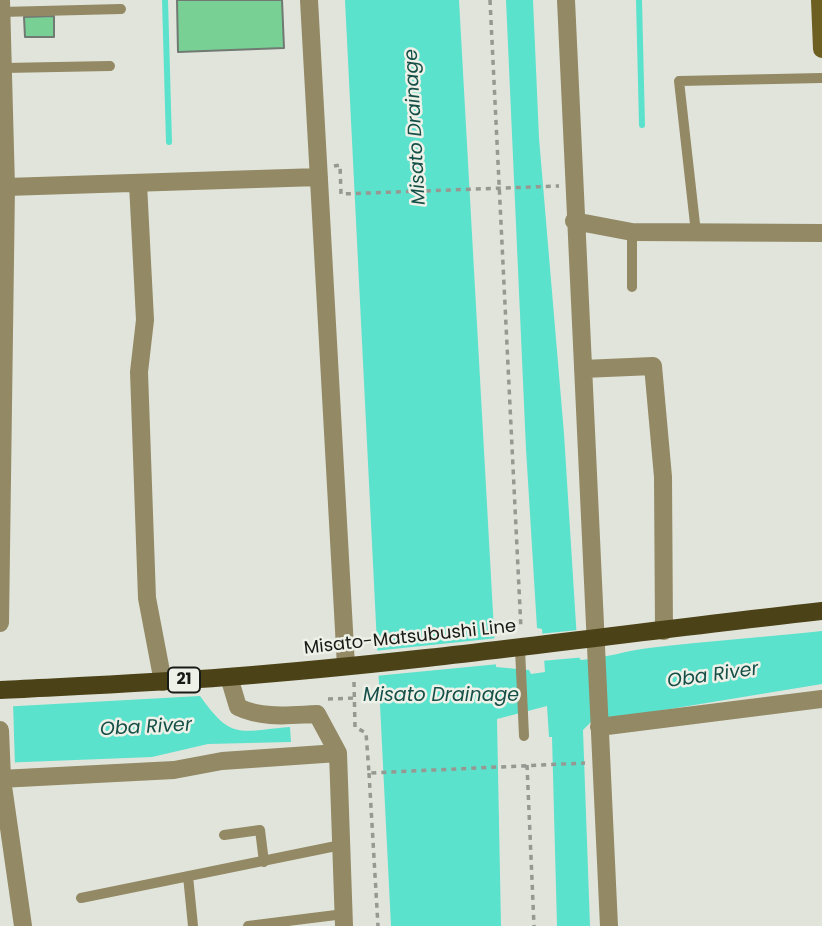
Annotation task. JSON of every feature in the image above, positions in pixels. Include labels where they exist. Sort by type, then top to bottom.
[{"type":"main road","name":"Misato-Matsubushi Line","points":[[0,690],[163,682],[523,652],[591,645],[664,631],[822,611]]},
{"type":"street","points":[[309,0],[319,177],[356,665]]},
{"type":"street","points":[[565,0],[583,369],[591,645],[599,724],[609,926]]},
{"type":"street","points":[[820,0],[822,49]]},
{"type":"street","points":[[0,623],[2,247],[6,187],[1,6]]},
{"type":"street","points":[[6,187],[319,177]]},
{"type":"street","points":[[138,184],[145,320],[139,372],[147,598],[163,682]]},
{"type":"street","points":[[574,221],[632,232],[822,233]]},
{"type":"street","points":[[583,369],[653,366],[663,477],[664,631]]},
{"type":"street","points":[[229,677],[238,707],[250,713],[264,716],[317,714],[338,753],[344,920]]},
{"type":"street","points":[[599,724],[822,699]]},
{"type":"street","points":[[0,730],[1,774],[23,926]]},
{"type":"street","points":[[1,774],[174,770],[222,761],[338,753]]},
{"type":"lane","points":[[1,6],[121,9]]},
{"type":"lane","points":[[4,68],[110,66]]},
{"type":"lane","points":[[696,233],[679,81],[822,78]]},
{"type":"lane","points":[[632,232],[632,287]]},
{"type":"lane","points":[[523,652],[524,736]]},
{"type":"lane","points":[[224,835],[260,830],[264,862]]},
{"type":"lane","points":[[81,898],[341,845]]},
{"type":"lane","points":[[188,876],[193,926]]},
{"type":"lane","points":[[248,926],[344,920]]},
{"type":"path","points":[[490,0],[523,652]]},
{"type":"path","points":[[340,165],[341,194],[561,186]]},
{"type":"path","points":[[356,665],[355,727],[366,733],[378,926]]},
{"type":"path","points":[[316,700],[355,698]]},
{"type":"path","points":[[369,773],[601,762]]},
{"type":"path","points":[[529,765],[534,926]]},
{"type":"water","name":"Misato Drainage","points":[[345,0],[459,0],[496,667],[529,670],[531,674],[545,672],[542,629],[537,628],[526,449],[506,0],[533,0],[539,138],[564,434],[578,656],[581,660],[649,648],[822,631],[822,684],[591,722],[583,730],[590,926],[557,926],[552,737],[549,737],[547,706],[497,719],[501,926],[391,926]]},
{"type":"water","name":"Oba River","points":[[200,696],[229,727],[248,731],[290,727],[291,742],[208,744],[152,757],[0,763],[0,707]]},
{"type":"pier","points":[[578,630],[581,654],[586,657],[541,661],[539,634]]},
{"type":"pier","points":[[498,638],[499,664],[375,676],[374,651]]},
{"type":"pier","points":[[13,703],[15,766],[0,767],[0,704]]},
{"type":"building","points":[[177,0],[282,0],[284,48],[178,52]]},
{"type":"building","points":[[54,16],[54,37],[25,37],[24,17]]},
{"type":"waterway","points":[[165,0],[169,142]]},
{"type":"waterway","points":[[639,0],[642,125]]}]
